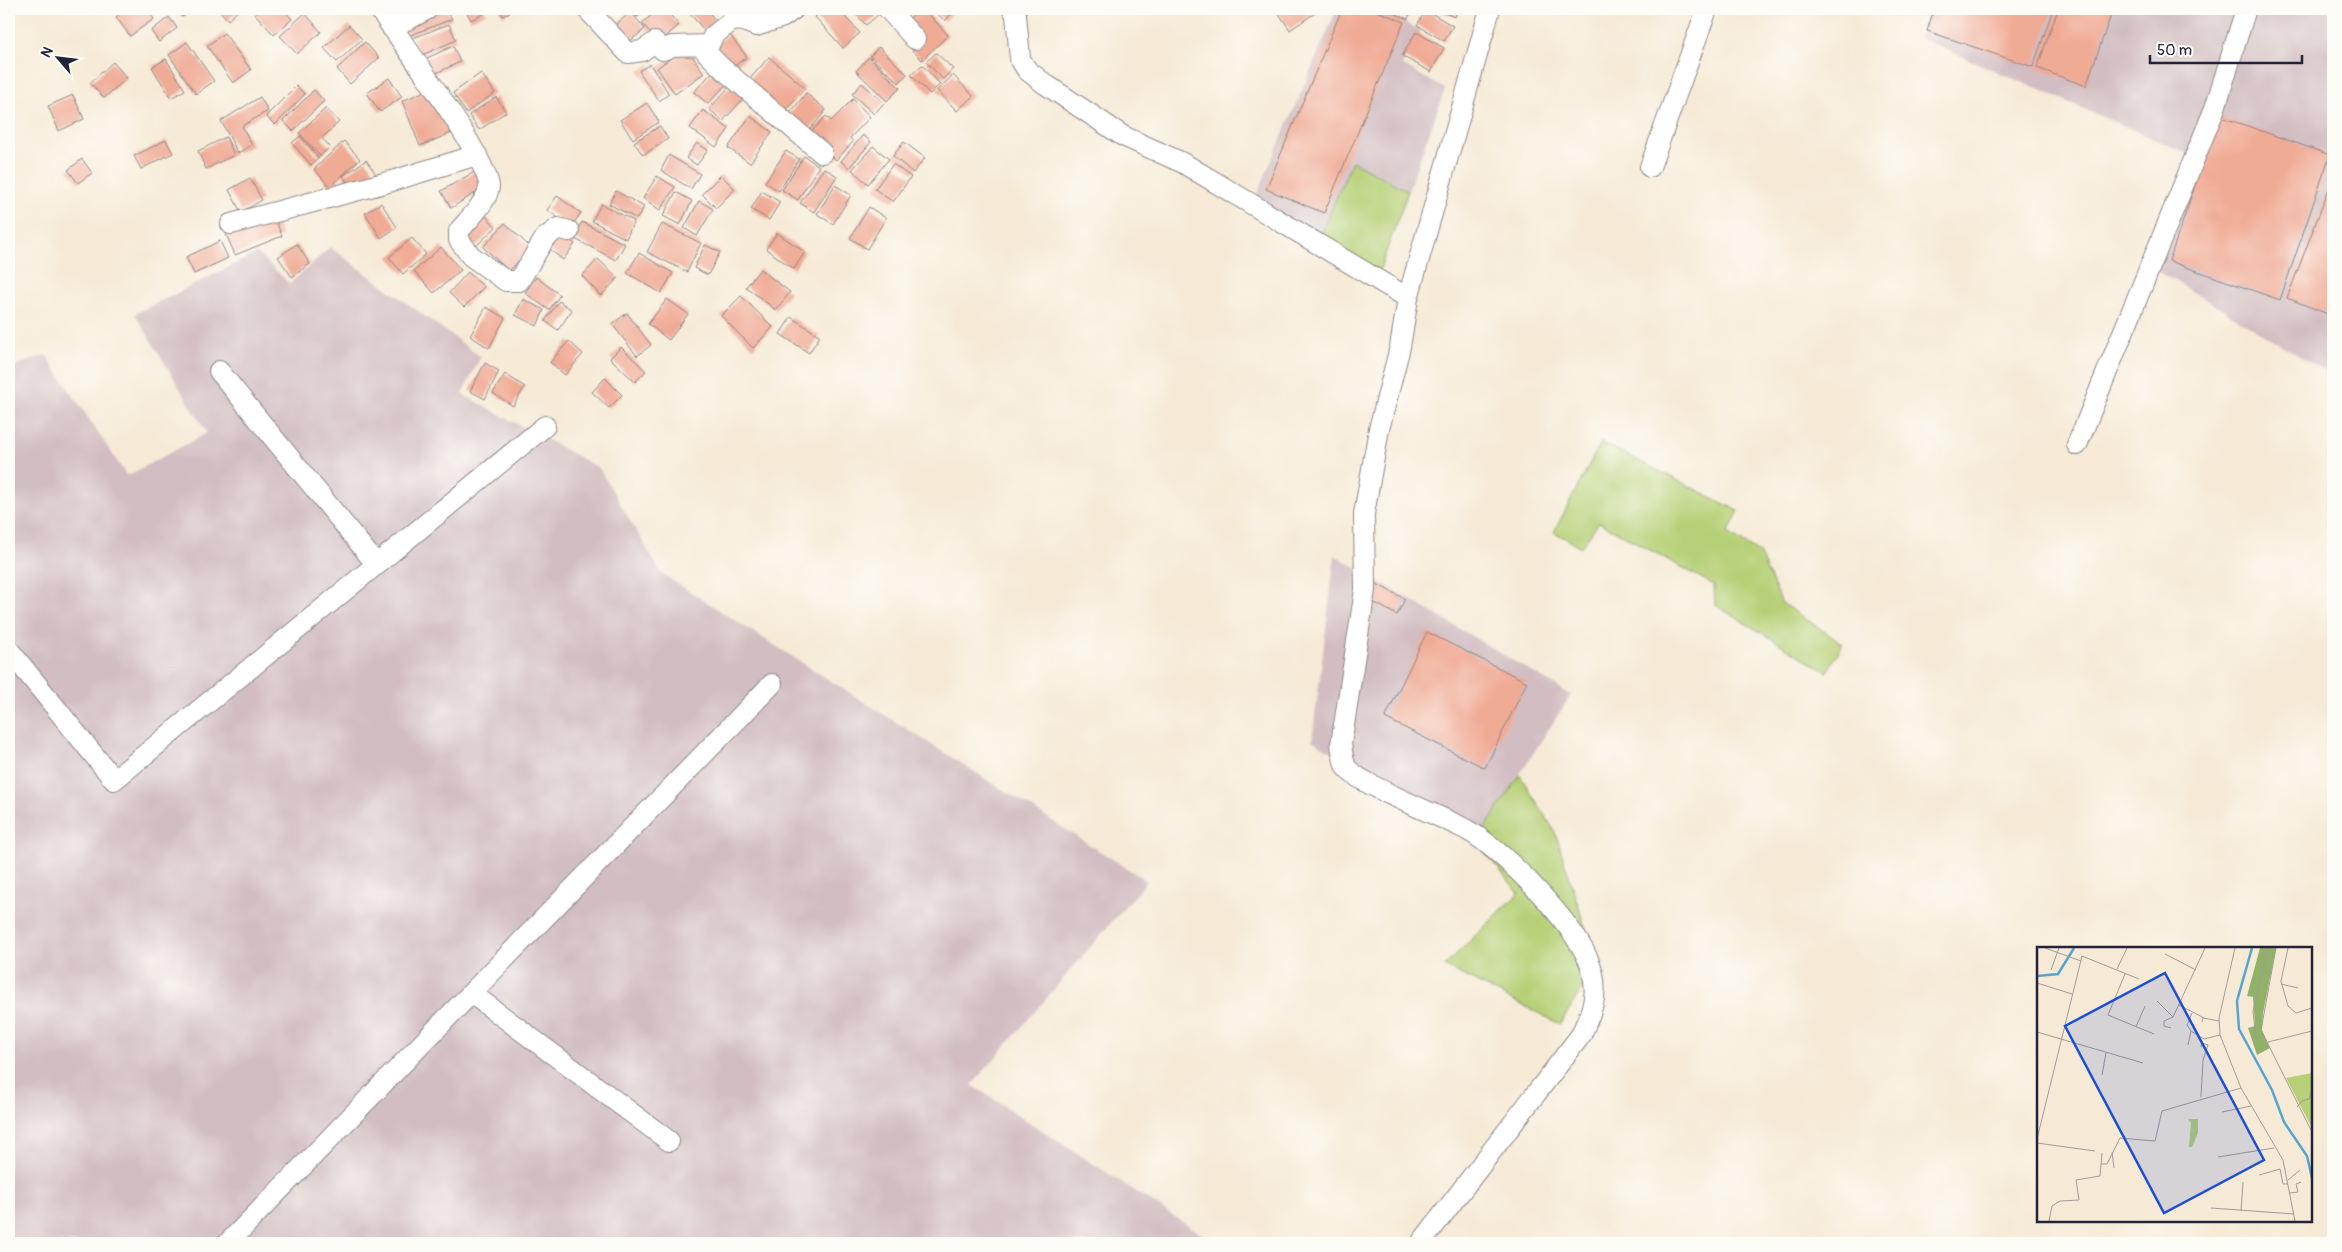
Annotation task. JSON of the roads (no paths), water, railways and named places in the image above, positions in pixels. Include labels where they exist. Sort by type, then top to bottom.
[{"type":"street","points":[[379,9],[477,156],[486,176],[489,188],[478,210],[458,231],[459,240],[471,256],[506,281],[519,281],[545,238],[558,228],[569,232]]},
{"type":"street","points":[[392,28],[428,9]]},
{"type":"street","points":[[587,9],[628,53],[642,51],[655,42],[663,50],[672,46],[708,45]]},
{"type":"street","points":[[794,9],[783,17],[756,26],[744,21],[733,20],[712,36],[706,52],[723,69],[822,153]]},
{"type":"street","points":[[888,9],[915,39]]},
{"type":"street","points":[[1013,9],[1016,14],[1020,59],[1027,70],[1045,84],[1123,136],[1183,163],[1408,298]]},
{"type":"street","points":[[1421,1243],[1581,1035],[1595,1004],[1593,972],[1577,938],[1526,876],[1469,831],[1365,781],[1346,767],[1341,744],[1365,590],[1364,514],[1379,429],[1400,347],[1408,298],[1490,9]]},
{"type":"street","points":[[1650,167],[1707,9]]},
{"type":"street","points":[[2077,444],[2215,108],[2246,9]]},
{"type":"street","points":[[231,224],[477,156]]},
{"type":"street","points":[[219,371],[377,565]]},
{"type":"street","points":[[9,650],[114,780],[545,426]]},
{"type":"street","points":[[228,1243],[772,684]]},
{"type":"street","points":[[471,993],[669,1141]]}]
